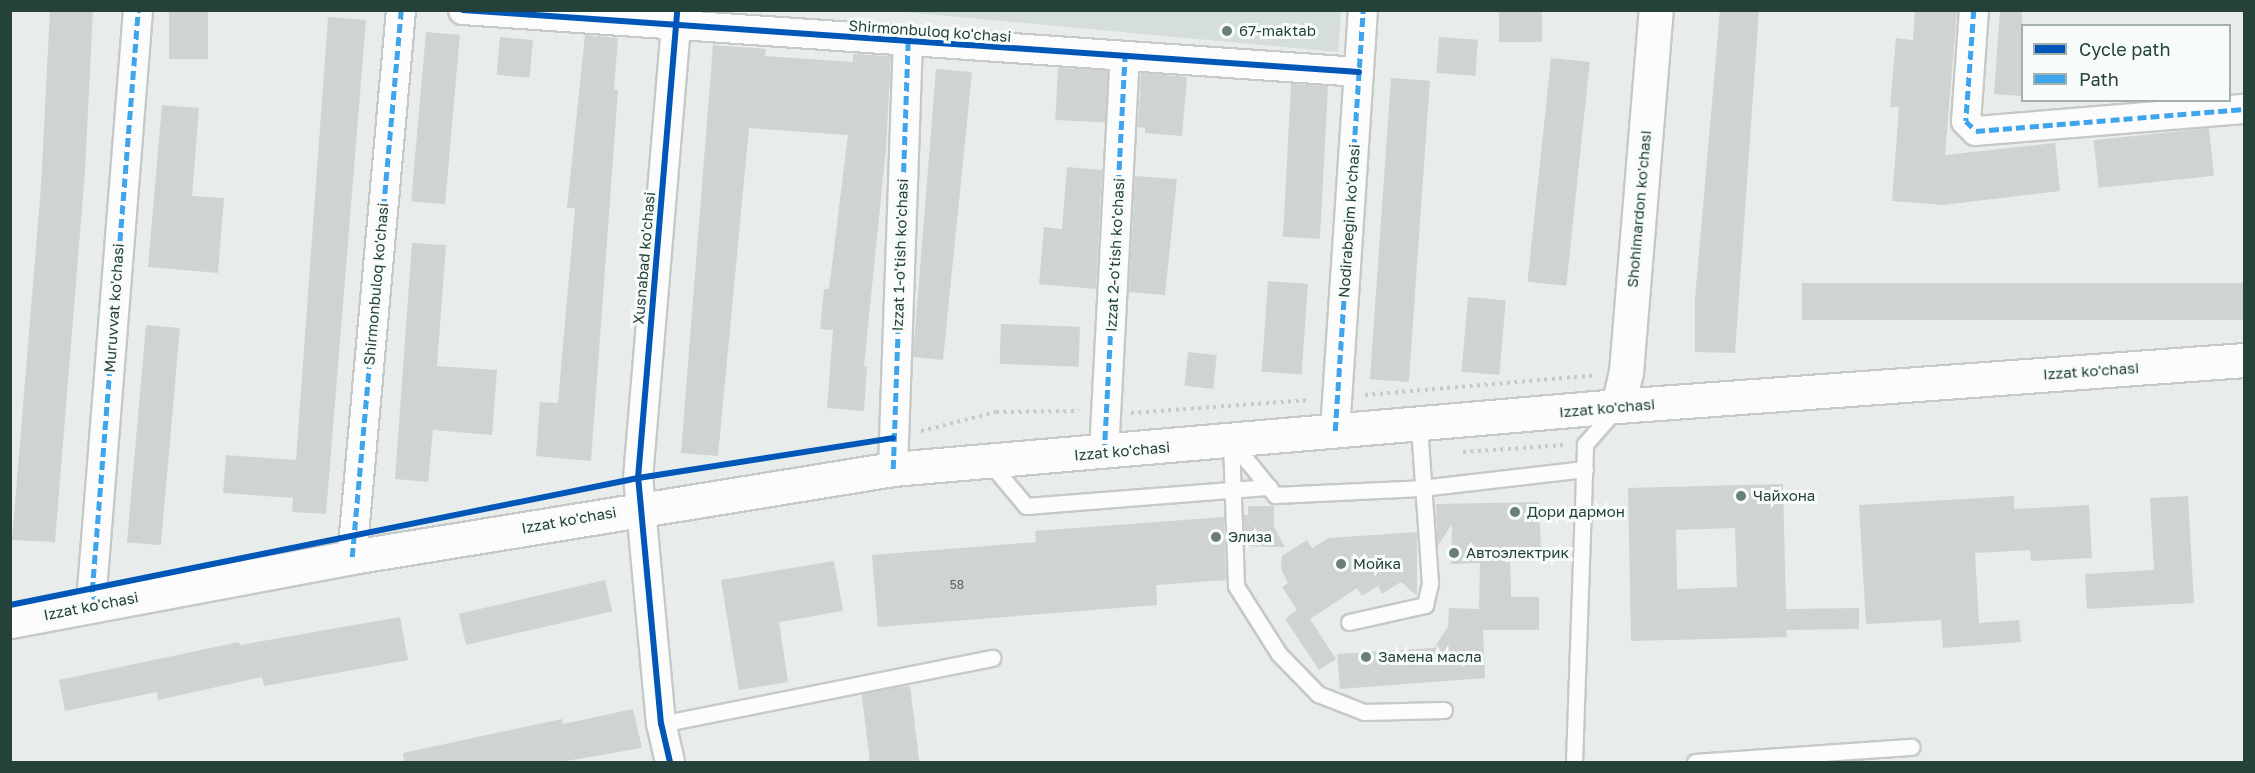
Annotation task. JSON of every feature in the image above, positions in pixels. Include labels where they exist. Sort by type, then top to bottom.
[{"type":"main road","name":"Shohimardon ko'chasi","points":[[1618,406],[1626,372],[1656,10]]},
{"type":"main road","name":"Izzat ko'chasi","points":[[10,621],[352,557],[638,508],[893,454],[989,462],[1618,406],[2244,360]]},
{"type":"street","name":"Muruvvat ko'chasi","points":[[96,605],[92,591],[138,10]]},
{"type":"street","name":"Shirmonbuloq ko'chasi","points":[[352,557],[401,10]]},
{"type":"street","name":"Shirmonbuloq ko'chasi","points":[[464,10],[676,18],[908,41],[1359,72]]},
{"type":"street","name":"Nodirabegim ko'chasi","points":[[1335,431],[1363,10]]},
{"type":"street","points":[[1974,10],[1966,121],[1971,129],[2244,109]]},
{"type":"street","name":"Xusnabad ko'chasi","points":[[670,762],[661,724],[638,508],[676,18]]},
{"type":"street","name":"Izzat 1-o'tish ko'chasi","points":[[893,454],[908,41]]},
{"type":"street","name":"Izzat 2-o'tish ko'chasi","points":[[1104,453],[1125,57]]},
{"type":"lane","points":[[1574,762],[1585,444],[1618,406]]},
{"type":"lane","points":[[1349,622],[1425,605],[1430,582],[1421,488],[1419,424]]},
{"type":"lane","points":[[1231,441],[1275,495],[1421,488],[1585,469]]},
{"type":"lane","points":[[1231,441],[1236,586],[1279,654],[1318,694],[1364,712],[1444,710]]},
{"type":"lane","points":[[989,462],[1026,506],[1269,487]]},
{"type":"lane","points":[[661,724],[992,658]]},
{"type":"lane","points":[[1695,762],[1911,747]]},
{"type":"path","points":[[893,454],[996,412],[1064,409],[1106,415],[1337,398],[1626,372]]},
{"type":"shaded area","name":"67-maktab","points":[[893,11],[1341,11],[1338,52]]},
{"type":"building","points":[[50,10],[93,10],[85,171],[55,542],[12,540],[41,186]]},
{"type":"building","points":[[169,10],[208,10],[208,59],[169,59]]},
{"type":"building","points":[[1499,10],[1542,10],[1542,42],[1499,42]]},
{"type":"building","points":[[1720,10],[1759,10],[1735,353],[1695,352],[1695,299]]},
{"type":"building","points":[[1915,10],[1957,10],[1945,155],[2055,143],[2060,191],[1943,205],[1892,201],[1899,107],[1890,107],[1896,38],[1913,40]]},
{"type":"building","points":[[2000,10],[2022,10],[2021,96],[1994,94]]},
{"type":"building","points":[[328,17],[366,20],[326,514],[292,512],[293,498],[223,493],[226,455],[296,460]]},
{"type":"building","points":[[426,32],[460,35],[445,204],[411,201]]},
{"type":"building","points":[[585,35],[618,38],[614,90],[618,90],[591,461],[536,456],[540,402],[558,403],[575,208],[567,208]]},
{"type":"building","points":[[500,37],[533,40],[530,78],[497,75]]},
{"type":"building","points":[[1439,37],[1478,40],[1475,76],[1436,73]]},
{"type":"building","points":[[713,45],[766,49],[765,56],[853,62],[853,54],[891,56],[886,148],[864,366],[867,366],[864,411],[827,408],[833,330],[820,329],[824,289],[829,289],[848,135],[749,128],[718,456],[681,453]]},
{"type":"building","points":[[1551,58],[1590,62],[1566,286],[1527,282]]},
{"type":"building","points":[[1058,68],[1108,71],[1105,123],[1055,120]]},
{"type":"building","points":[[936,69],[972,72],[943,360],[913,357]]},
{"type":"building","points":[[1141,73],[1187,77],[1182,136],[1145,133],[1145,128],[1138,127]]},
{"type":"building","points":[[1391,78],[1430,81],[1409,382],[1370,379]]},
{"type":"building","points":[[1291,84],[1328,86],[1320,239],[1283,237]]},
{"type":"building","points":[[162,105],[199,108],[192,196],[224,198],[218,273],[148,267]]},
{"type":"building","points":[[2209,128],[2214,176],[2099,188],[2094,140]]},
{"type":"building","points":[[1067,167],[1102,170],[1096,289],[1039,284],[1044,227],[1062,229]]},
{"type":"building","points":[[1135,176],[1177,179],[1165,295],[1129,292]]},
{"type":"building","points":[[412,243],[446,245],[437,366],[497,370],[492,435],[433,430],[428,482],[395,479]]},
{"type":"building","points":[[1268,281],[1308,284],[1302,375],[1262,372]]},
{"type":"building","points":[[1802,283],[2244,283],[2244,320],[1802,320]]},
{"type":"building","points":[[1468,297],[1506,300],[1499,375],[1461,372]]},
{"type":"building","points":[[1001,324],[1080,327],[1079,367],[1000,364]]},
{"type":"building","points":[[146,325],[180,328],[161,545],[127,542]]},
{"type":"building","points":[[1188,352],[1217,355],[1213,389],[1184,386]]},
{"type":"building","points":[[1783,484],[1786,609],[1859,608],[1859,629],[1786,630],[1787,637],[1631,641],[1628,488]],"holes":[[[1735,528],[1737,587],[1677,589],[1676,530]]]},
{"type":"building","points":[[2014,496],[2014,509],[2089,505],[2092,558],[2031,561],[2030,550],[1975,553],[1979,623],[2019,620],[2021,642],[1943,648],[1941,620],[1866,624],[1859,505]]},
{"type":"building","points":[[2188,496],[2194,603],[2087,609],[2085,574],[2154,570],[2150,498]]},
{"type":"building","points":[[1539,502],[1541,552],[1510,553],[1511,597],[1539,597],[1539,630],[1483,630],[1485,678],[1340,689],[1337,654],[1434,648],[1448,627],[1449,608],[1479,609],[1480,563],[1451,564],[1452,524],[1437,547],[1436,504]]},
{"type":"building","points":[[1248,506],[1274,506],[1274,527],[1285,547],[1244,546],[1243,515],[1248,515]]},
{"type":"building","points":[[1224,517],[1226,580],[1156,585],[1157,605],[878,627],[872,555],[1036,542],[1035,531]]},
{"type":"building","points":[[1417,532],[1417,596],[1401,582],[1382,594],[1378,586],[1362,596],[1357,588],[1310,619],[1336,659],[1319,670],[1285,619],[1297,610],[1282,587],[1288,583],[1281,569],[1282,556],[1307,540],[1312,548],[1329,538]]},
{"type":"building","points":[[834,561],[843,611],[779,622],[788,682],[739,690],[721,580]]},
{"type":"building","points":[[605,580],[612,611],[466,645],[459,614]]},
{"type":"building","points":[[400,617],[408,660],[264,686],[262,677],[158,700],[157,692],[65,711],[59,680],[239,642],[240,645]]},
{"type":"building","points":[[910,686],[919,762],[870,762],[861,692]]},
{"type":"building","points":[[633,709],[642,748],[560,762],[404,762],[403,753],[562,719],[563,724]]},
{"type":"marked path","points":[[96,605],[92,591],[138,10]]},
{"type":"marked path","points":[[352,557],[401,10]]},
{"type":"marked path","points":[[1335,431],[1363,10]]},
{"type":"marked path","points":[[1974,10],[1966,121],[1976,131],[2244,109]]},
{"type":"marked path","points":[[893,469],[908,41]]},
{"type":"marked path","points":[[1104,453],[1125,57]]},
{"type":"cycle path","points":[[463,10],[1359,72]]},
{"type":"cycle path","points":[[670,762],[661,724],[638,478],[677,10]]},
{"type":"cycle path","points":[[10,605],[638,478],[893,438]]},
{"type":"place","name":"67-maktab","points":[[1227,31]]},
{"type":"place","name":"Чайхона","points":[[1741,496]]},
{"type":"place","name":"Дори дармон","points":[[1515,512]]},
{"type":"place","name":"Элиза","points":[[1216,537]]},
{"type":"place","name":"Автоэлектрик","points":[[1454,553]]},
{"type":"place","name":"Мойка","points":[[1341,564]]},
{"type":"place","name":"Замена масла","points":[[1366,657]]}]
